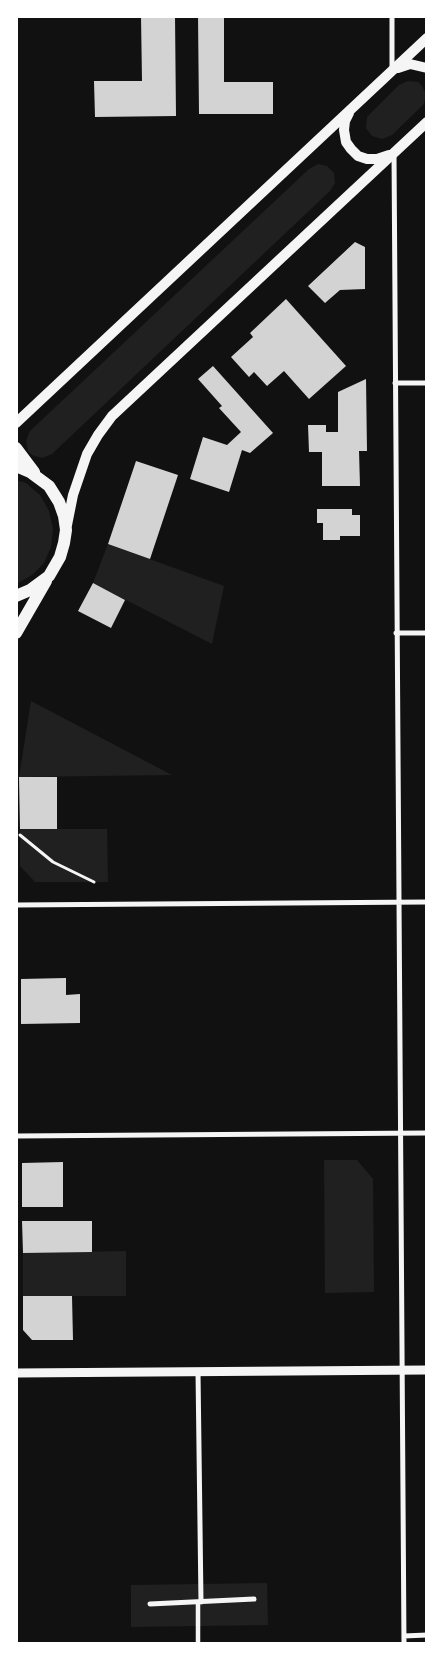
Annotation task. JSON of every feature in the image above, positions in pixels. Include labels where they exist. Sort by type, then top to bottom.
[{"type":"main road","points":[[16,423],[427,38]]},
{"type":"main road","points":[[392,70],[410,64],[427,68]]},
{"type":"main road","points":[[354,106],[345,121],[344,130],[346,142],[351,149],[358,156],[377,160],[394,152]]},
{"type":"main road","points":[[16,633],[60,557],[80,472],[87,454],[112,416],[427,122]]},
{"type":"main road","points":[[16,448],[59,502],[65,523],[64,543]]},
{"type":"main road","points":[[16,466],[37,476]]},
{"type":"main road","points":[[16,596],[37,586],[53,570]]},
{"type":"street","points":[[392,16],[392,70]]},
{"type":"street","points":[[394,152],[404,1644]]},
{"type":"street","points":[[395,383],[427,383]]},
{"type":"street","points":[[396,633],[427,633]]},
{"type":"street","points":[[16,906],[427,902]]},
{"type":"street","points":[[16,1136],[427,1133]]},
{"type":"street","points":[[16,1373],[427,1370]]},
{"type":"street","points":[[198,1372],[200,1602],[198,1644]]},
{"type":"street","points":[[150,1604],[254,1599]]},
{"type":"street","points":[[404,1636],[427,1635]]},
{"type":"path","points":[[20,835],[53,862],[94,882]]},
{"type":"shaded area","points":[[408,81],[418,82],[422,86],[426,94],[424,104],[392,135],[382,139],[372,136],[366,128],[367,117],[399,85]]},
{"type":"shaded area","points":[[318,164],[327,166],[334,173],[335,183],[330,191],[52,454],[42,458],[32,455],[28,451],[26,441],[30,431],[309,169]]},
{"type":"shaded area","points":[[16,480],[26,483],[40,495],[49,511],[53,529],[51,547],[44,563],[32,575],[16,584]]},
{"type":"shaded area","points":[[108,544],[224,586],[212,644],[93,583]]},
{"type":"shaded area","points":[[31,701],[172,775],[19,777]]},
{"type":"shaded area","points":[[20,829],[107,829],[108,882],[35,882],[20,866]]},
{"type":"shaded area","points":[[324,1160],[357,1160],[373,1179],[374,1292],[325,1293]]},
{"type":"shaded area","points":[[126,1251],[126,1296],[23,1296],[23,1253]]},
{"type":"shaded area","points":[[267,1583],[268,1625],[131,1627],[131,1585]]},
{"type":"building","points":[[141,16],[175,16],[176,116],[95,117],[94,81],[142,81]]},
{"type":"building","points":[[198,16],[224,16],[224,82],[273,82],[273,114],[199,114]]},
{"type":"building","points":[[355,242],[365,247],[365,289],[340,290],[325,303],[308,286]]},
{"type":"building","points":[[286,299],[346,366],[309,399],[284,371],[267,386],[254,372],[249,377],[231,357],[253,337],[250,333]]},
{"type":"building","points":[[213,366],[273,433],[250,453],[242,450],[229,492],[190,479],[203,437],[227,445],[241,432],[219,408],[222,406],[198,379]]},
{"type":"building","points":[[366,379],[367,451],[359,451],[360,486],[322,486],[322,452],[309,452],[308,425],[326,425],[326,432],[338,432],[338,392]]},
{"type":"building","points":[[136,461],[178,475],[150,559],[108,544]]},
{"type":"building","points":[[317,509],[352,509],[352,515],[360,515],[360,536],[340,536],[340,540],[323,540],[323,523],[317,523]]},
{"type":"building","points":[[93,583],[125,600],[111,628],[78,611]]},
{"type":"building","points":[[19,777],[57,777],[57,829],[20,829]]},
{"type":"building","points":[[66,978],[66,995],[80,994],[80,1023],[21,1024],[21,979]]},
{"type":"building","points":[[63,1162],[63,1207],[22,1207],[22,1163]]},
{"type":"building","points":[[22,1221],[92,1221],[92,1252],[23,1253]]},
{"type":"building","points":[[23,1296],[72,1296],[73,1340],[32,1340],[23,1330]]}]
